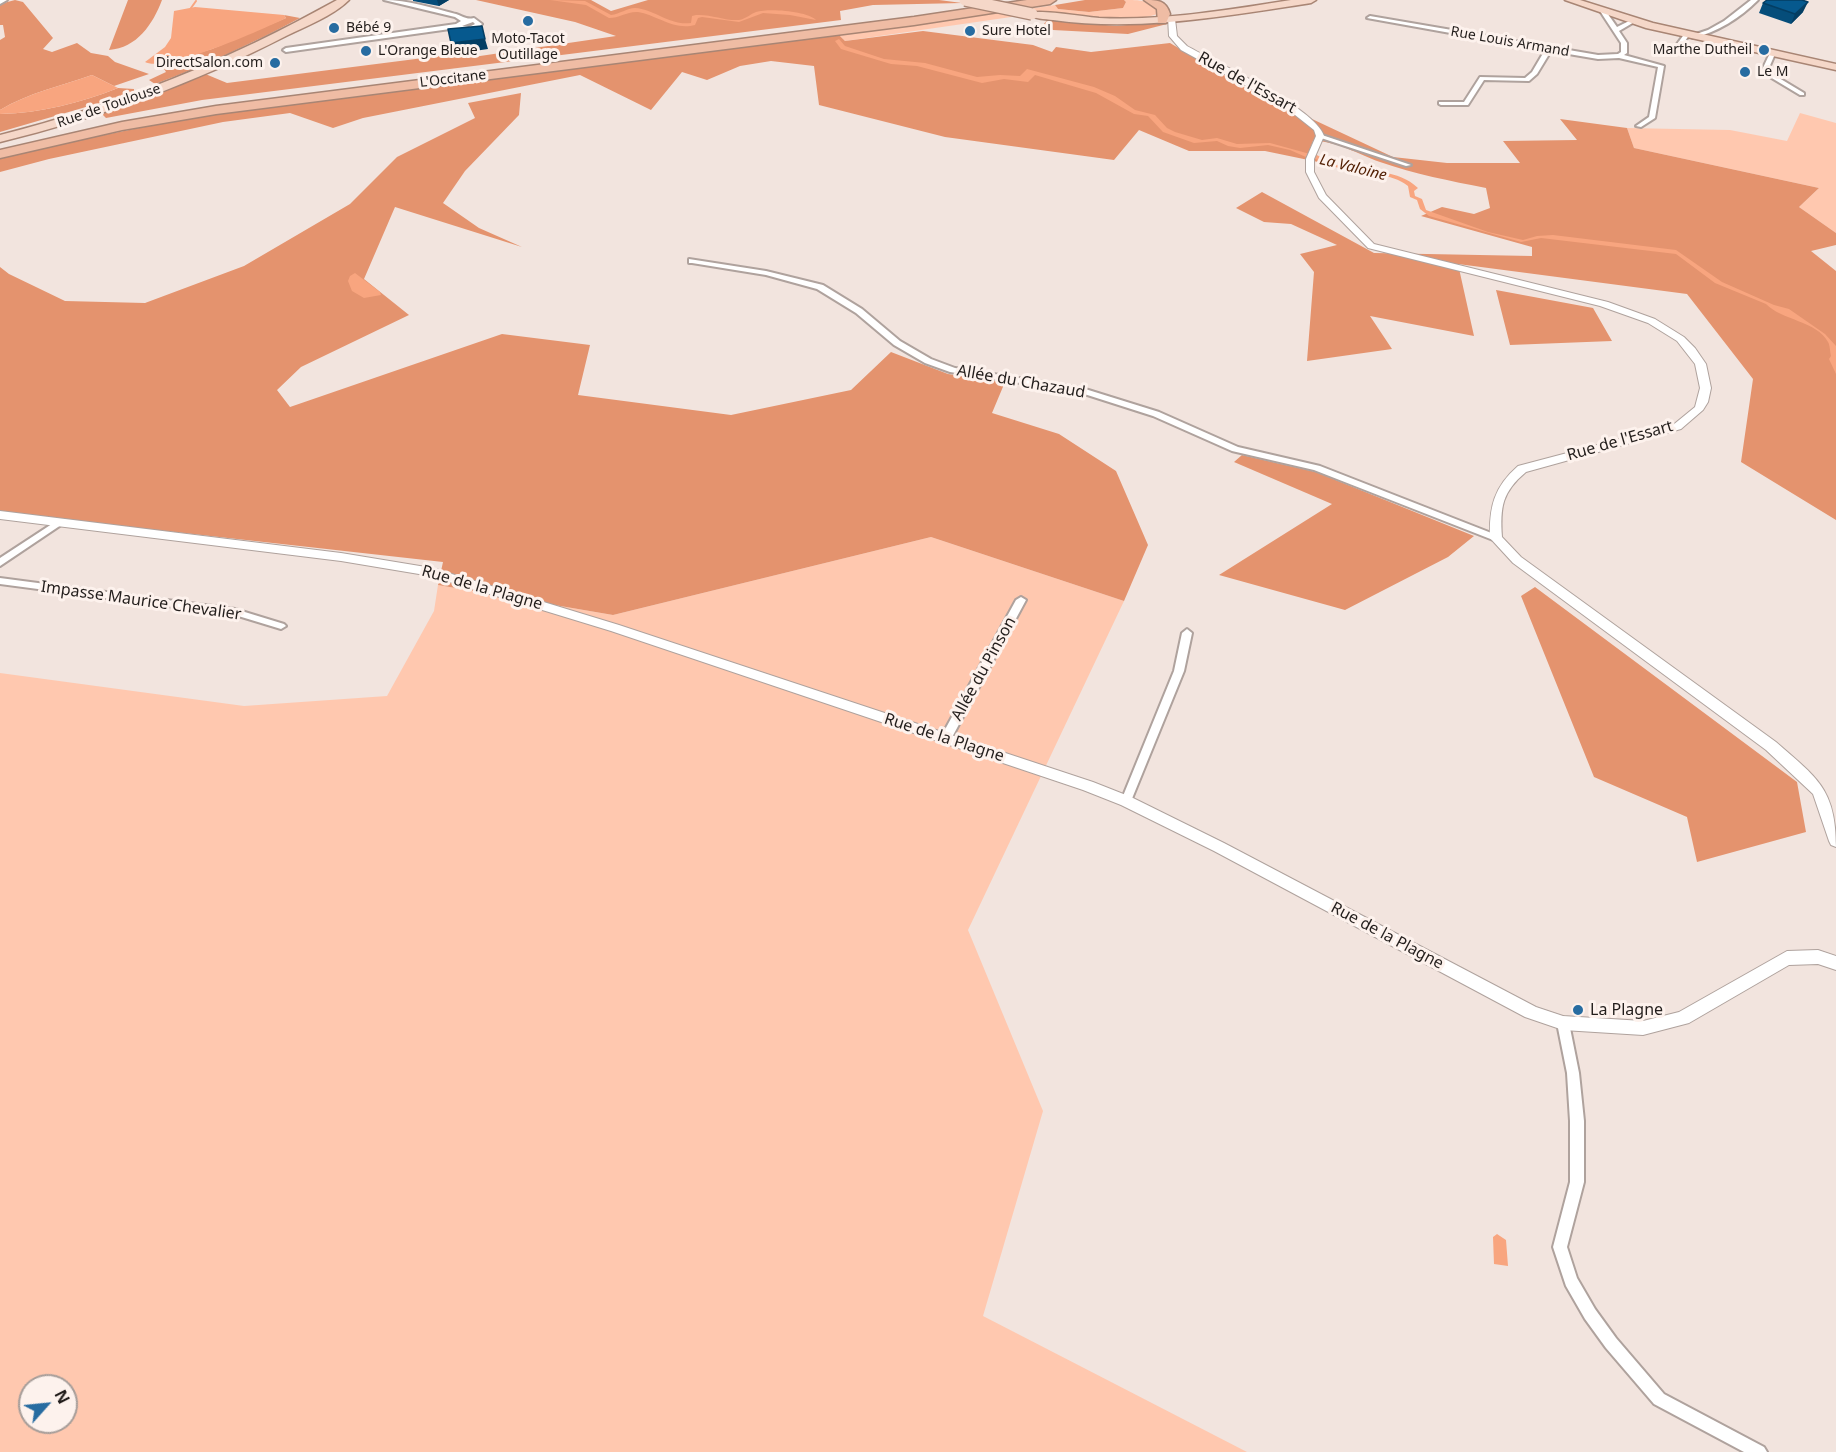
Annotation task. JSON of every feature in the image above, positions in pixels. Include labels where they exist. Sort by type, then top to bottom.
[{"type":"highway","name":"L'Occitane","points":[[1,139],[204,105],[912,16],[1020,0]]},
{"type":"highway","name":"L'Occitane","points":[[0,154],[122,126],[207,111],[914,21],[1048,0],[1064,0]]},
{"type":"highway","points":[[1150,0],[1162,7],[1164,14],[1171,19]]},
{"type":"highway","points":[[1164,0],[1171,19]]},
{"type":"main road","name":"Rue de Toulouse","points":[[1,139],[156,87],[252,46],[335,0]]},
{"type":"main road","name":"Rue de Toulouse","points":[[1,139],[88,116],[176,82],[261,46],[344,0]]},
{"type":"main road","points":[[964,0],[1032,14],[1091,20],[1171,19],[1311,0]]},
{"type":"main road","points":[[1570,0],[1627,19],[1836,68]]},
{"type":"street","points":[[387,0],[457,16],[466,21]]},
{"type":"street","points":[[1678,47],[1690,35],[1712,29],[1737,15],[1755,0]]},
{"type":"street","points":[[1603,11],[1624,43],[1624,53],[1619,56]]},
{"type":"street","name":"Rue Louis Armand","points":[[1370,18],[1403,22],[1548,50],[1599,57],[1619,56],[1661,66],[1652,118],[1639,126]]},
{"type":"street","name":"Rue de l'Essart","points":[[1171,19],[1173,36],[1184,48],[1288,105],[1318,129],[1320,136],[1312,156],[1310,172],[1322,196],[1371,246],[1604,304],[1639,315],[1672,333],[1696,355],[1703,367],[1707,392],[1696,415],[1677,427],[1522,469],[1507,480],[1494,506],[1496,538]]},
{"type":"street","points":[[1611,22],[1627,19]]},
{"type":"street","points":[[1616,30],[1627,19]]},
{"type":"street","points":[[286,50],[458,26],[466,21],[474,20],[479,24],[467,29],[458,26]]},
{"type":"street","points":[[1441,103],[1466,104],[1482,78],[1527,80],[1535,73],[1548,50]]},
{"type":"street","points":[[1772,54],[1767,73],[1802,94]]},
{"type":"street","points":[[1320,136],[1408,165]]},
{"type":"street","name":"Allée du Chazaud","points":[[692,261],[766,273],[820,287],[859,310],[897,344],[928,361],[953,370],[1079,390],[1156,414],[1235,450],[1317,468],[1496,538]]},
{"type":"street","name":"Rue de la Plagne","points":[[0,515],[341,557],[432,572],[615,628],[1088,786],[1125,801],[1219,847],[1531,1012],[1563,1023],[1643,1028],[1683,1018],[1787,958],[1818,957],[1836,963]]},
{"type":"street","points":[[0,563],[58,523]]},
{"type":"street","points":[[1496,538],[1517,560],[1771,746],[1799,770],[1819,791],[1836,841]]},
{"type":"street","name":"Impasse Maurice Chevalier","points":[[0,581],[235,612],[281,626]]},
{"type":"street","name":"Allée du Pinson","points":[[946,738],[1021,600]]},
{"type":"street","points":[[1125,801],[1179,671],[1187,633]]},
{"type":"street","points":[[1563,1023],[1573,1073],[1577,1121],[1577,1182],[1560,1247],[1571,1281],[1590,1314],[1611,1343],[1659,1399],[1759,1452]]},
{"type":"shaded area","points":[[15,0],[23,2],[53,38],[43,49],[52,52],[77,43],[91,53],[108,56],[115,62],[149,74],[114,86],[92,75],[33,94],[0,110],[0,40],[5,37],[3,25],[0,25],[0,4]]},
{"type":"shaded area","points":[[128,0],[162,0],[149,26],[136,40],[128,45],[109,50]]},
{"type":"shaded area","points":[[476,0],[591,0],[611,11],[648,0],[939,0],[962,3],[873,5],[840,11],[841,20],[202,100],[106,118],[102,114],[203,73],[227,83],[447,55],[480,56],[616,36],[575,22]]},
{"type":"shaded area","points":[[550,0],[585,1],[611,15],[632,8],[642,9],[683,23],[691,23],[692,16],[696,15],[739,20],[756,12],[770,10],[796,12],[816,20],[763,13],[739,22],[702,17],[698,18],[695,25],[680,26],[638,12],[609,18],[586,5]]},
{"type":"shaded area","points":[[1085,0],[1124,0],[1126,2],[1123,8],[1089,12],[1058,9],[1055,5]]},
{"type":"shaded area","points":[[1124,0],[1144,2],[1153,5],[1161,12],[1150,16],[1115,19],[1022,10],[1055,5],[1058,9],[1089,12],[1123,8],[1126,2]]},
{"type":"shaded area","points":[[195,7],[284,15],[286,18],[237,40],[193,56],[156,64],[145,62],[165,47],[171,38],[174,11]]},
{"type":"shaded area","points":[[1004,12],[1018,16],[845,41],[838,34]]},
{"type":"shaded area","points":[[284,15],[300,18],[193,69],[155,84],[149,80],[166,72],[161,64],[212,49],[286,18]]},
{"type":"shaded area","points":[[1047,20],[1117,26],[1164,21],[1167,24],[1128,34],[1053,30],[1044,24]]},
{"type":"shaded area","points":[[923,31],[1033,45],[1052,52],[1056,47],[1091,52],[1170,43],[1246,88],[1393,157],[1447,163],[1520,163],[1503,141],[1577,140],[1560,119],[1627,128],[1634,148],[1819,188],[1799,207],[1836,233],[1836,245],[1811,251],[1836,271],[1836,520],[1741,462],[1753,379],[1687,294],[1458,264],[1474,336],[1370,316],[1392,349],[1307,361],[1314,272],[1300,254],[1337,245],[1291,224],[1264,222],[1236,208],[1262,192],[1374,253],[1532,256],[1532,247],[1421,216],[1442,207],[1474,214],[1490,208],[1486,188],[1406,170],[1331,143],[1313,141],[1310,149],[1323,163],[1265,151],[1189,151],[1139,130],[1114,160],[945,137],[819,105],[814,66],[771,61],[740,66],[707,80],[682,72],[651,110],[580,75],[363,118],[333,128],[290,113],[223,122],[49,159],[0,172],[0,159],[110,134],[221,113],[838,34],[845,41]]},
{"type":"shaded area","points":[[839,39],[845,46],[884,59],[925,63],[977,77],[1020,76],[1027,69],[1094,87],[1115,96],[1135,110],[1155,115],[1167,128],[1175,132],[1202,140],[1217,138],[1237,144],[1270,143],[1310,154],[1306,157],[1290,150],[1268,145],[1240,148],[1217,141],[1194,143],[1163,132],[1148,116],[1134,114],[1096,93],[1035,75],[1028,82],[1004,79],[982,83],[917,66],[891,64],[841,49],[835,41]]},
{"type":"shaded area","points":[[92,75],[118,88],[60,106],[30,112],[0,114],[0,110],[22,99]]},
{"type":"shaded area","points":[[118,88],[134,89],[134,93],[0,132],[0,114],[30,112],[60,106]]},
{"type":"shaded area","points":[[521,93],[519,115],[465,171],[443,203],[479,228],[522,247],[395,207],[364,279],[409,315],[301,367],[277,390],[290,407],[502,334],[590,345],[578,395],[731,415],[851,390],[891,352],[948,374],[1005,382],[992,413],[1059,434],[1116,471],[1148,545],[1124,601],[931,537],[613,615],[438,585],[443,562],[31,516],[0,520],[0,267],[9,274],[65,301],[145,303],[244,266],[350,204],[397,157],[475,118],[468,103]]},
{"type":"shaded area","points":[[1800,113],[1836,123],[1836,233],[1799,207],[1819,188],[1634,148],[1627,128],[1730,130],[1787,141]]},
{"type":"shaded area","points":[[1315,154],[1346,168],[1384,172],[1402,177],[1418,188],[1414,191],[1415,196],[1422,199],[1426,210],[1488,232],[1523,240],[1553,235],[1676,250],[1722,282],[1774,305],[1789,309],[1825,334],[1836,346],[1836,374],[1829,359],[1831,356],[1829,343],[1816,329],[1780,314],[1766,304],[1715,283],[1676,254],[1541,238],[1521,242],[1429,216],[1420,209],[1417,200],[1410,197],[1408,186],[1394,178],[1357,173],[1340,168],[1313,158]]},
{"type":"shaded area","points":[[355,273],[381,295],[364,298],[352,291],[348,281]]},
{"type":"shaded area","points":[[1496,290],[1593,308],[1612,341],[1510,345]]},
{"type":"shaded area","points":[[1242,455],[1316,472],[1474,536],[1448,557],[1345,610],[1219,575],[1332,504],[1234,462]]},
{"type":"shaded area","points":[[931,537],[1124,601],[968,930],[1043,1111],[983,1316],[1247,1452],[0,1452],[0,673],[244,706],[387,696],[434,611],[438,585],[613,615]]},
{"type":"shaded area","points":[[1535,587],[1797,782],[1806,832],[1697,862],[1687,817],[1594,777],[1521,596]]},
{"type":"shaded area","points":[[1497,1234],[1506,1240],[1508,1266],[1494,1264],[1493,1237]]},
{"type":"building","points":[[1767,0],[1808,2],[1795,14],[1763,3]]},
{"type":"building","points":[[482,26],[485,39],[451,43],[448,29]]},
{"type":"waterway","points":[[191,8],[196,1]]},
{"type":"place","name":"Moto-Tacot Outillage","points":[[528,21]]},
{"type":"place","name":"Bébé 9","points":[[334,28]]},
{"type":"place","name":"Sure Hotel","points":[[970,31]]},
{"type":"place","name":"Marthe Dutheil","points":[[1764,50]]},
{"type":"place","name":"L'Orange Bleue","points":[[366,51]]},
{"type":"place","name":"DirectSalon.com","points":[[275,63]]},
{"type":"place","name":"Le M","points":[[1745,72]]},
{"type":"place","name":"La Plagne","points":[[1578,1010]]},
{"type":"water label","name":"La Valoine","points":[[1353,168]]}]
